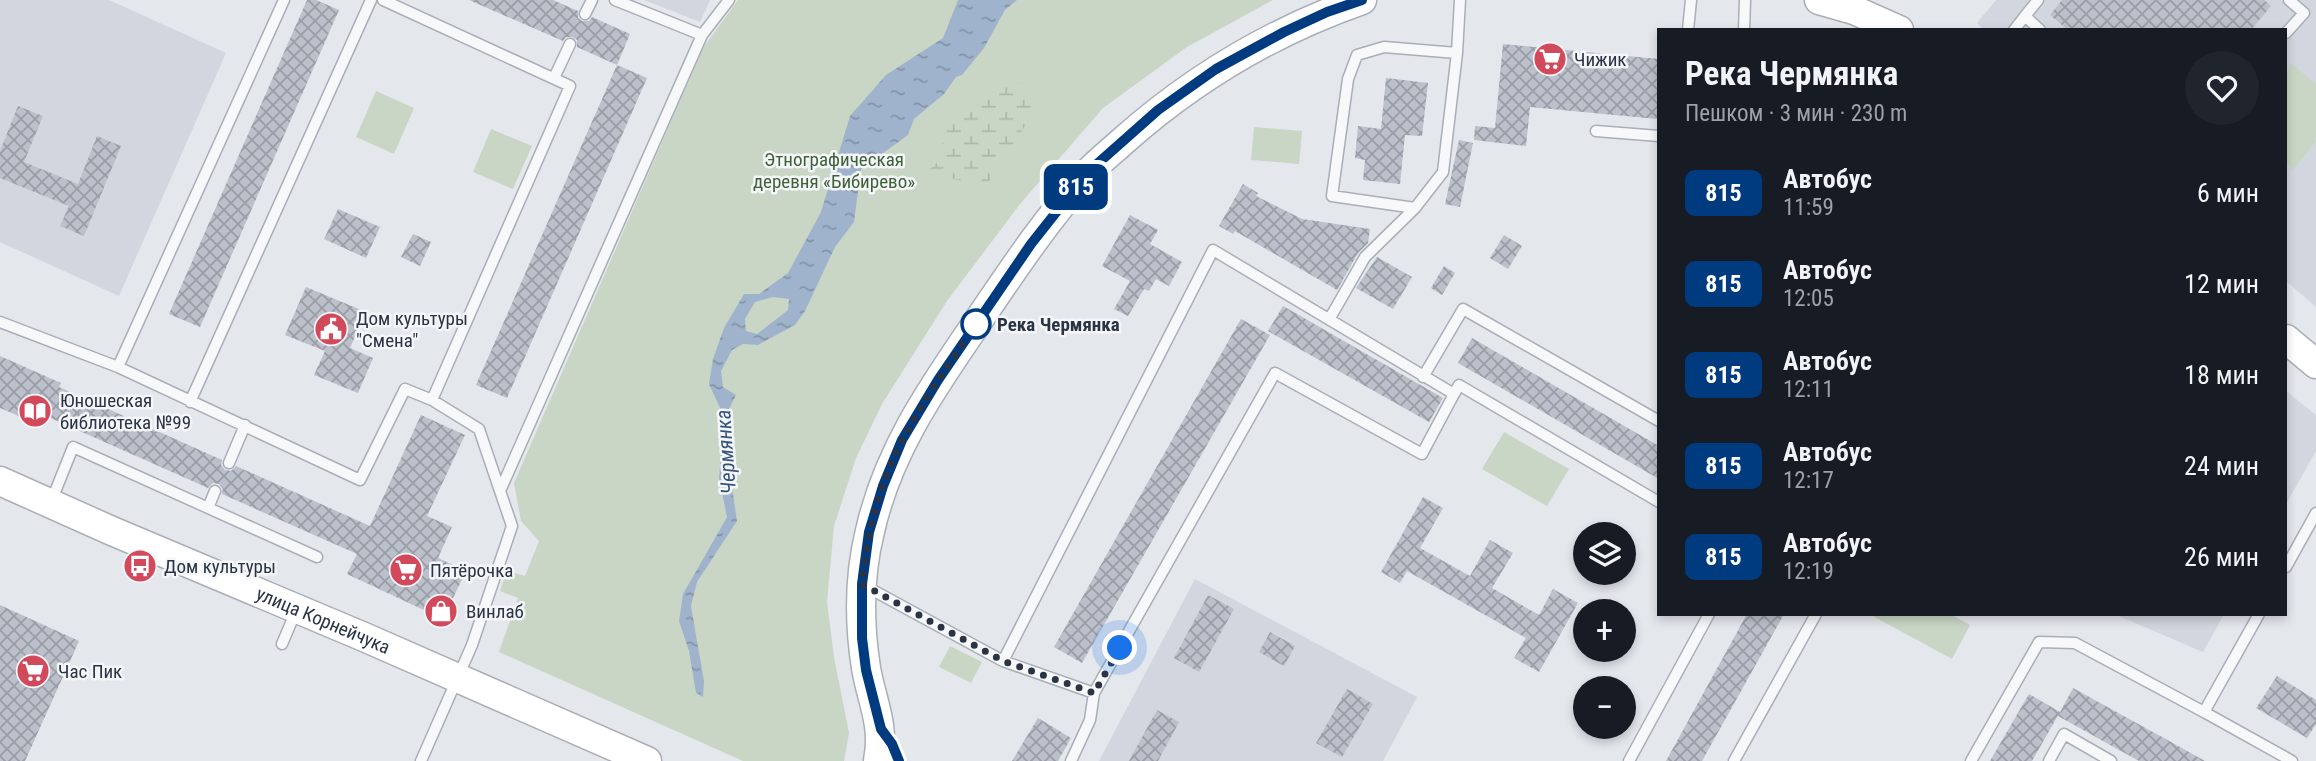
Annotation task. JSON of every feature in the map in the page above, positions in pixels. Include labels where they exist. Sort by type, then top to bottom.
[{"type":"street","points":[[878,761],[881,729],[866,670],[862,638],[862,584],[869,532],[883,486],[902,440],[938,380],[1031,244],[1088,172],[1158,110],[1216,69],[1284,32],[1327,12],[1362,0]]},
{"type":"street","points":[[1819,0],[1893,28]]},
{"type":"street","points":[[2287,340],[2316,364]]},
{"type":"street","name":"улица Корнейчука","points":[[0,481],[50,505],[647,761]]},
{"type":"street","points":[[881,729],[892,744],[899,761]]},
{"type":"lane","points":[[118,367],[284,0]]},
{"type":"lane","points":[[190,402],[371,0]]},
{"type":"lane","points":[[383,0],[570,86],[432,400]]},
{"type":"lane","points":[[585,14],[592,0]]},
{"type":"lane","points":[[615,0],[702,35]]},
{"type":"lane","points":[[500,491],[702,35],[729,0]]},
{"type":"lane","points":[[1330,318],[1365,257],[1415,208],[1443,172],[1457,53],[1460,0]]},
{"type":"lane","points":[[1688,28],[1691,0]]},
{"type":"lane","points":[[1744,28],[1745,0]]},
{"type":"lane","points":[[2016,28],[2038,0]]},
{"type":"lane","points":[[2287,32],[2304,13],[2289,0]]},
{"type":"lane","points":[[2025,16],[2038,28]]},
{"type":"lane","points":[[554,78],[570,44]]},
{"type":"lane","points":[[1415,208],[1332,196],[1348,79],[1357,55],[1384,47],[1457,53]]},
{"type":"lane","points":[[1596,131],[1657,136]]},
{"type":"lane","points":[[1003,661],[1213,250],[1454,394]]},
{"type":"lane","points":[[1423,377],[1463,309],[1657,420]]},
{"type":"lane","points":[[0,322],[118,367],[360,480],[405,389],[432,400],[479,429],[512,526],[472,645],[421,761]]},
{"type":"lane","points":[[1071,761],[1090,720],[1094,693],[1275,373],[1422,454],[1459,385],[1657,501]]},
{"type":"lane","points":[[229,463],[245,425]]},
{"type":"lane","points":[[50,505],[73,447],[317,557]]},
{"type":"lane","points":[[208,508],[215,491]]},
{"type":"lane","points":[[2287,566],[2316,513]]},
{"type":"lane","points":[[862,584],[1003,661],[1094,693]]},
{"type":"lane","points":[[282,644],[297,610]]},
{"type":"lane","points":[[1629,761],[1708,616]]},
{"type":"lane","points":[[1734,761],[1815,616]]},
{"type":"lane","points":[[2204,712],[2258,616]]},
{"type":"lane","points":[[1971,761],[2039,642],[2075,643],[2292,761]]},
{"type":"lane","points":[[2049,761],[2064,734],[2111,761]]},
{"type":"shaded area","points":[[0,0],[109,0],[226,53],[119,296],[0,242]]},
{"type":"shaded area","points":[[644,0],[710,0],[700,22]]},
{"type":"shaded area","points":[[1996,0],[2316,0],[2316,307],[2287,282],[2287,28],[1982,28],[1977,23]]},
{"type":"shaded area","points":[[2287,392],[2316,415],[2316,451],[2287,502]]},
{"type":"shaded area","points":[[1195,579],[1417,697],[1383,761],[1099,761]]},
{"type":"shaded area","points":[[2119,616],[2223,616],[2203,652]]},
{"type":"green space","name":"Этнографическая деревня «Бибирево»","points":[[738,0],[1273,0],[1187,47],[1103,108],[1020,204],[947,301],[882,404],[856,458],[834,526],[827,602],[834,657],[849,733],[844,761],[743,761],[499,652],[518,598],[500,591],[507,571],[525,576],[539,541],[521,521],[514,483],[703,48]]},
{"type":"green space","points":[[2292,64],[2316,84],[2316,141],[2293,170],[2287,164],[2287,72]]},
{"type":"green space","points":[[1012,82],[1036,86],[1027,123],[986,186],[926,173],[940,160],[943,137],[949,120],[960,115],[965,102]]},
{"type":"green space","points":[[376,91],[414,108],[394,154],[356,137]]},
{"type":"green space","points":[[1254,127],[1302,131],[1299,164],[1251,160]]},
{"type":"green space","points":[[491,129],[532,146],[513,189],[473,172]]},
{"type":"green space","points":[[1504,432],[1569,469],[1547,506],[1482,469]]},
{"type":"green space","points":[[1873,616],[1954,616],[1970,625],[1952,659]]},
{"type":"green space","points":[[950,646],[982,662],[971,683],[939,667]]},
{"type":"water","name":"Чермянка","points":[[958,0],[1017,0],[1005,10],[984,48],[962,75],[956,77],[944,94],[914,119],[908,135],[861,169],[854,222],[835,247],[805,311],[795,325],[758,345],[743,344],[732,350],[721,371],[723,387],[736,395],[729,409],[734,432],[730,474],[737,521],[697,582],[691,606],[704,681],[703,697],[696,693],[689,651],[679,621],[683,594],[727,517],[719,478],[723,430],[720,408],[709,384],[713,359],[724,328],[744,294],[759,294],[788,273],[821,212],[850,116],[886,75],[943,38]],"holes":[[[773,297],[789,299],[788,310],[757,334],[746,331],[745,319],[755,302]]]},
{"type":"building","points":[[307,0],[316,0],[339,10],[200,327],[169,314]]},
{"type":"building","points":[[469,0],[553,0],[578,11],[578,18],[582,21],[589,21],[592,17],[630,34],[617,65],[577,47],[577,40],[573,37],[566,37],[563,41]]},
{"type":"building","points":[[2062,0],[2264,0],[2271,6],[2253,28],[2066,28],[2050,15]]},
{"type":"building","points":[[1503,44],[1657,59],[1657,119],[1530,107],[1526,146],[1474,140],[1475,126],[1495,128]]},
{"type":"building","points":[[617,65],[647,78],[507,398],[476,385]]},
{"type":"building","points":[[1386,78],[1428,83],[1422,136],[1405,135],[1400,184],[1363,180],[1365,160],[1355,158],[1358,126],[1381,129]]},
{"type":"building","points":[[18,106],[43,116],[24,162],[78,184],[97,136],[121,146],[84,236],[60,226],[69,206],[0,178],[0,151]]},
{"type":"building","points":[[1459,140],[1473,143],[1460,207],[1445,204]]},
{"type":"building","points":[[1243,184],[1258,193],[1256,196],[1302,219],[1370,229],[1368,243],[1358,253],[1337,290],[1235,231],[1233,234],[1219,226]]},
{"type":"building","points":[[338,209],[380,227],[366,258],[324,239]]},
{"type":"building","points":[[1130,215],[1158,230],[1150,244],[1182,262],[1169,286],[1156,279],[1149,291],[1144,289],[1128,316],[1114,309],[1130,281],[1102,266]]},
{"type":"building","points":[[413,234],[431,242],[420,266],[401,257]]},
{"type":"building","points":[[1504,235],[1522,246],[1508,269],[1490,258]]},
{"type":"building","points":[[1377,257],[1412,277],[1393,309],[1356,288]]},
{"type":"building","points":[[1444,266],[1455,273],[1442,295],[1431,288]]},
{"type":"building","points":[[306,287],[366,312],[350,348],[373,358],[358,393],[314,375],[325,351],[285,335]]},
{"type":"building","points":[[1283,306],[1443,398],[1429,422],[1268,331]]},
{"type":"building","points":[[1241,319],[1270,335],[1082,663],[1054,647]]},
{"type":"building","points":[[1472,338],[1657,445],[1657,478],[1458,363]]},
{"type":"building","points":[[0,356],[61,383],[59,387],[222,460],[221,465],[225,470],[231,471],[236,466],[370,526],[421,415],[465,435],[427,516],[452,527],[438,558],[466,571],[443,619],[347,574],[357,554],[222,494],[223,489],[219,484],[213,483],[208,488],[46,416],[42,426],[0,408]]},
{"type":"building","points":[[1423,497],[1443,508],[1420,548],[1470,576],[1490,540],[1513,553],[1492,588],[1539,615],[1553,589],[1573,600],[1573,612],[1539,672],[1514,658],[1526,638],[1407,571],[1400,583],[1381,572]]},
{"type":"building","points":[[1208,595],[1234,609],[1199,672],[1174,658]]},
{"type":"building","name":"Час Пик","points":[[0,605],[79,641],[25,761],[0,761]]},
{"type":"building","points":[[1746,616],[1783,616],[1702,761],[1666,761]]},
{"type":"building","points":[[1270,632],[1295,646],[1284,666],[1259,652]]},
{"type":"building","points":[[2277,676],[2316,700],[2316,724],[2307,738],[2256,708]]},
{"type":"building","points":[[2073,688],[2205,761],[2139,761],[2058,716]]},
{"type":"building","points":[[1347,689],[1373,704],[1342,757],[1316,743]]},
{"type":"building","points":[[2029,694],[2060,712],[2032,761],[1990,761]]},
{"type":"building","points":[[1157,710],[1179,722],[1158,761],[1129,761]]},
{"type":"building","points":[[1038,718],[1071,738],[1058,761],[1012,761]]},
{"type":"bus line","name":"815","points":[[899,761],[892,744],[881,729],[866,670],[862,638],[862,584],[869,532],[883,486],[902,440],[938,380],[1031,244],[1088,172],[1158,110],[1216,69],[1284,32],[1327,12],[1362,0]]},
{"type":"place","name":"Чижик","points":[[1550,59]]},
{"type":"place","name":"Река Чермянка","points":[[976,324]]},
{"type":"place","name":"Дом культуры \"Смена\"","points":[[331,329]]},
{"type":"place","name":"Юношеская библиотека №99","points":[[35,411]]},
{"type":"place","name":"Дом культуры","points":[[140,566]]},
{"type":"place","name":"Пятёрочка","points":[[406,570]]},
{"type":"place","name":"Винлаб","points":[[441,611]]},
{"type":"place","name":"Час Пик","points":[[33,671]]},
{"type":"route","points":[[976,324],[902,440],[883,486],[869,532],[862,584],[1003,661],[1094,693],[1120,648]]}]
